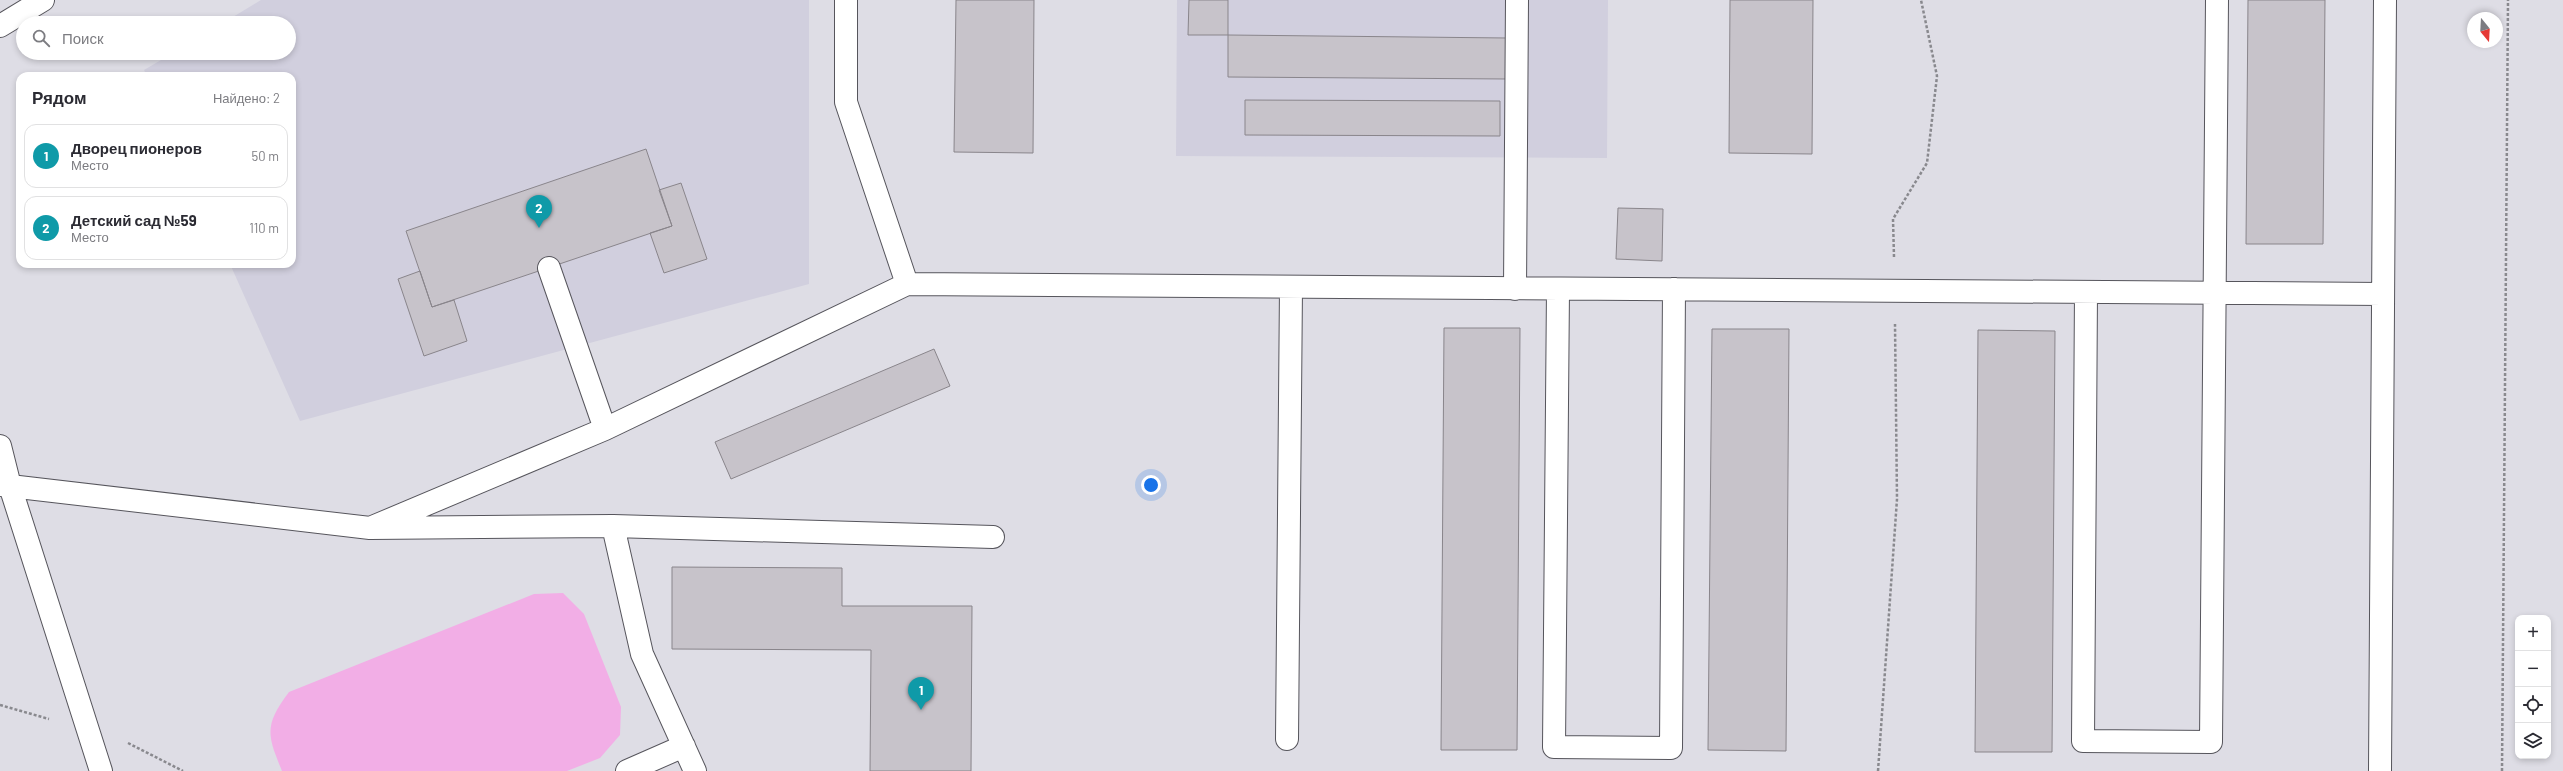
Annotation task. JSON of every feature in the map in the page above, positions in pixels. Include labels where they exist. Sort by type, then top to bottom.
[{"type":"street","points":[[17,16],[43,0]]},
{"type":"street","points":[[846,0],[846,102],[907,284]]},
{"type":"street","points":[[1515,289],[1517,0]]},
{"type":"street","points":[[2086,292],[2083,742],[2211,742],[2217,0]]},
{"type":"street","points":[[2380,771],[2385,0]]},
{"type":"street","points":[[0,26],[16,16]]},
{"type":"street","points":[[549,268],[605,429]]},
{"type":"street","points":[[370,528],[605,429],[907,284],[2383,294]]},
{"type":"street","points":[[1287,739],[1291,287]]},
{"type":"street","points":[[1558,289],[1554,747],[1663,748],[1671,748],[1674,289]]},
{"type":"street","points":[[0,446],[5,485],[101,771]]},
{"type":"street","points":[[5,485],[370,528],[612,526],[993,537]]},
{"type":"street","points":[[612,526],[642,654],[695,771]]},
{"type":"street","points":[[627,771],[684,746]]},
{"type":"path","points":[[1878,771],[1897,499],[1893,219],[1927,163],[1937,76],[1921,0]]},
{"type":"path","points":[[2502,771],[2508,0]]},
{"type":"shaded area","points":[[261,0],[809,0],[809,284],[300,421],[232,268],[296,268],[296,72],[145,72],[144,70],[161,60],[296,60],[296,16],[235,16]]},
{"type":"shaded area","points":[[1177,0],[1608,0],[1607,158],[1176,156]]},
{"type":"shaded area","points":[[563,593],[584,614],[621,707],[620,735],[600,758],[567,771],[282,771],[273,748],[270,730],[275,713],[289,692],[534,594]]},
{"type":"building","points":[[956,0],[1034,0],[1033,153],[954,152]]},
{"type":"building","points":[[1189,0],[1228,0],[1228,35],[1188,35]]},
{"type":"building","points":[[1730,0],[1813,0],[1812,154],[1729,153]]},
{"type":"building","points":[[2248,0],[2325,0],[2323,244],[2246,244]]},
{"type":"building","points":[[1228,35],[1507,38],[1507,79],[1228,77]]},
{"type":"building","points":[[1245,100],[1500,101],[1500,136],[1245,135]]},
{"type":"building","points":[[646,149],[672,226],[432,307],[406,231]]},
{"type":"building","points":[[681,183],[707,259],[664,273],[650,233],[672,226],[659,190]]},
{"type":"building","points":[[1618,208],[1663,209],[1662,261],[1616,259]]},
{"type":"building","points":[[420,271],[432,307],[454,300],[467,341],[424,356],[398,279]]},
{"type":"building","points":[[1444,328],[1520,328],[1517,750],[1441,750]]},
{"type":"building","points":[[1712,329],[1789,329],[1786,751],[1708,750]]},
{"type":"building","points":[[1978,330],[2055,331],[2052,752],[1975,752]]},
{"type":"building","points":[[934,349],[950,386],[731,479],[715,442]]},
{"type":"building","points":[[672,567],[842,568],[842,606],[972,606],[971,771],[870,771],[871,650],[672,649]]},
{"type":"place","name":"Детский сад №59","points":[[539,228]]},
{"type":"place","name":"Дворец пионеров","points":[[921,710]]}]
